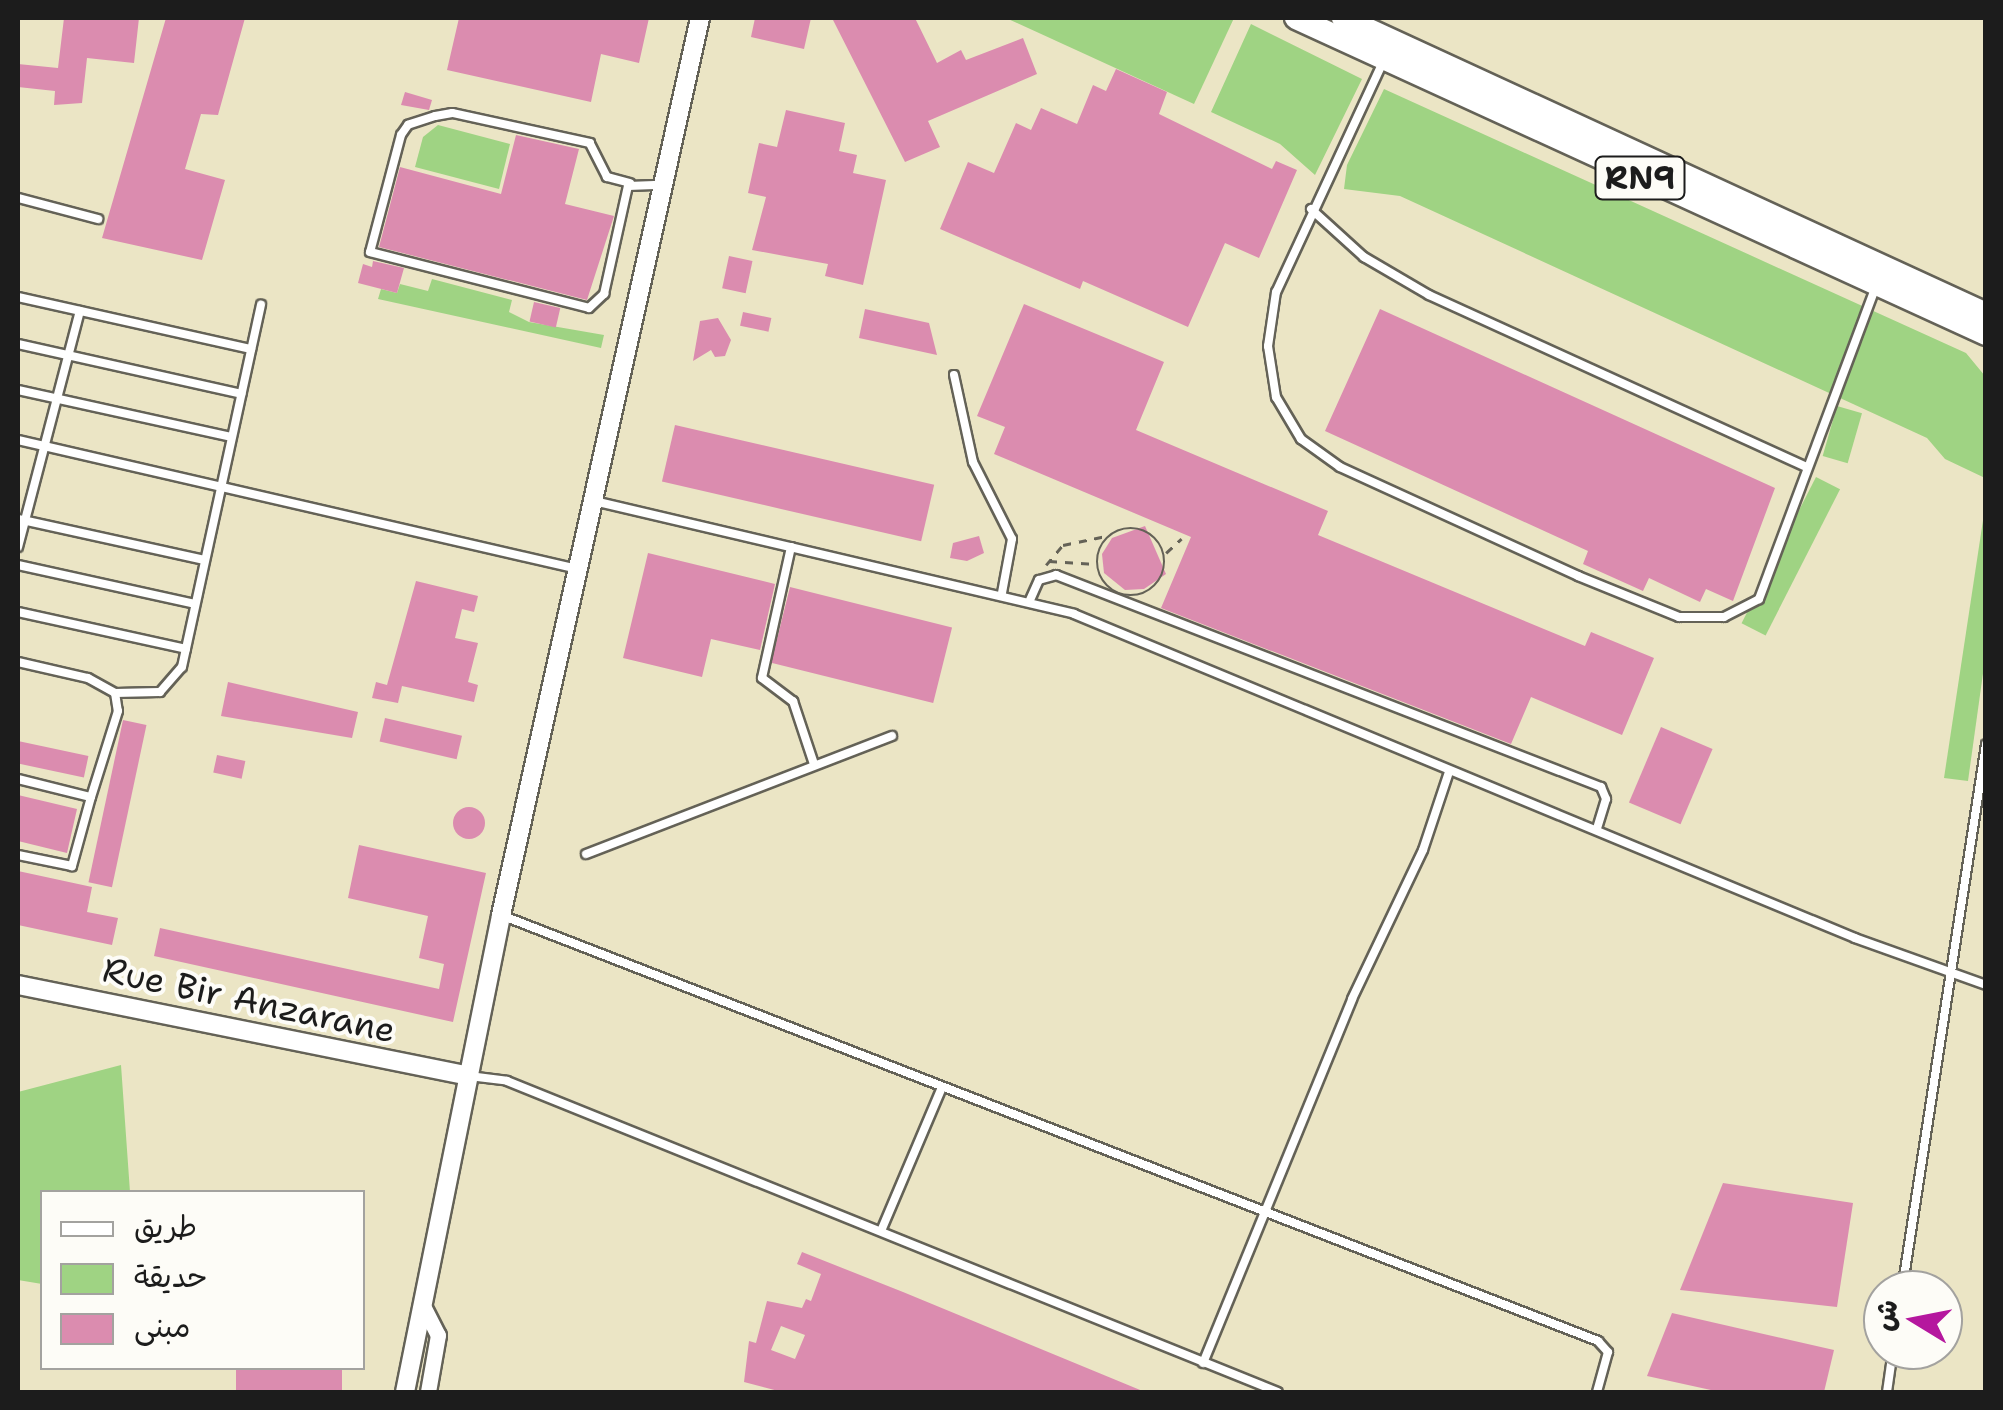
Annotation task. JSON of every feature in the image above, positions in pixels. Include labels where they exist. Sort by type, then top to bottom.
[{"type":"main road","name":"RN9","points":[[1296,18],[1986,334]]},
{"type":"main road","name":"RN9","points":[[1342,18],[1986,314]]},
{"type":"street","points":[[404,1392],[501,915],[700,18]]},
{"type":"street","name":"Rue Bir Anzarane","points":[[18,984],[468,1076]]},
{"type":"street","points":[[422,1304],[438,1335],[428,1392]]},
{"type":"lane","points":[[1384,58],[1311,209],[1276,292],[1268,346],[1284,411],[1301,438],[1340,466],[1594,583],[1679,617],[1724,617],[1758,599],[1876,286]]},
{"type":"lane","points":[[630,183],[604,294],[590,308],[370,252],[400,135],[408,126],[436,116],[452,113],[590,143],[607,178],[661,185]]},
{"type":"lane","points":[[18,198],[98,220]]},
{"type":"lane","points":[[1311,209],[1364,257],[1429,294],[1807,466]]},
{"type":"lane","points":[[18,297],[251,348]]},
{"type":"lane","points":[[18,662],[88,678],[115,693],[140,695],[172,685],[186,649],[261,304]]},
{"type":"lane","points":[[18,547],[21,519],[80,311]]},
{"type":"lane","points":[[18,344],[241,394]]},
{"type":"lane","points":[[954,374],[974,462],[1012,539],[1002,593]]},
{"type":"lane","points":[[18,390],[231,437]]},
{"type":"lane","points":[[18,440],[578,569]]},
{"type":"lane","points":[[594,502],[1002,593],[1119,630],[1450,772],[1986,986]]},
{"type":"lane","points":[[21,519],[204,560]]},
{"type":"lane","points":[[791,547],[762,678],[793,700],[814,764]]},
{"type":"lane","points":[[18,565],[195,604]]},
{"type":"lane","points":[[1030,600],[1042,576],[1056,574],[1601,787],[1606,799],[1597,828]]},
{"type":"lane","points":[[18,612],[186,649]]},
{"type":"lane","points":[[18,855],[72,866],[118,710],[115,693]]},
{"type":"lane","points":[[586,854],[892,736]]},
{"type":"lane","points":[[1905,1270],[1954,974],[1986,744]]},
{"type":"lane","points":[[1203,1363],[1268,1215],[1352,998],[1423,850],[1450,772]]},
{"type":"lane","points":[[18,778],[91,796]]},
{"type":"lane","points":[[501,915],[1598,1341],[1608,1352],[1598,1392]]},
{"type":"lane","points":[[468,1076],[507,1081],[1278,1392]]},
{"type":"lane","points":[[881,1231],[942,1087]]},
{"type":"path","points":[[1042,576],[1048,560],[1079,538],[1142,529],[1165,554]]},
{"type":"path","points":[[1097,564],[1108,536]]},
{"type":"path","points":[[1097,564],[1112,590],[1131,596],[1158,583],[1165,554],[1182,539]]},
{"type":"path","points":[[1048,560],[1097,564]]},
{"type":"green space","points":[[1006,18],[1234,18],[1194,104]]},
{"type":"green space","points":[[1251,24],[1362,79],[1315,175],[1280,144],[1211,112]]},
{"type":"green space","points":[[1384,89],[1966,353],[1985,376],[1985,478],[1945,459],[1927,438],[1400,196],[1344,189],[1347,165]]},
{"type":"green space","points":[[438,125],[510,144],[499,189],[415,167],[423,137]]},
{"type":"green space","points":[[432,279],[512,300],[509,312],[529,322],[604,335],[601,348],[378,299],[381,289],[397,293],[400,284],[428,291]]},
{"type":"green space","points":[[1837,406],[1862,413],[1848,463],[1823,456]]},
{"type":"green space","points":[[1816,477],[1840,489],[1766,635],[1742,623]]},
{"type":"green space","points":[[1985,507],[1986,652],[1968,781],[1944,778]]},
{"type":"green space","points":[[121,1065],[130,1190],[40,1190],[40,1284],[18,1280],[18,1092]]},
{"type":"building","points":[[64,18],[139,18],[134,63],[87,58],[82,103],[54,105],[55,91],[18,87],[18,64],[58,68]]},
{"type":"building","points":[[166,18],[245,18],[218,115],[201,114],[185,169],[225,180],[202,260],[102,238]]},
{"type":"building","points":[[459,18],[649,18],[639,63],[601,54],[591,102],[447,70]]},
{"type":"building","points":[[755,18],[811,18],[804,49],[751,37]]},
{"type":"building","points":[[832,18],[915,18],[937,63],[961,50],[966,60],[1023,38],[1037,74],[928,121],[940,147],[905,162]]},
{"type":"building","points":[[1116,69],[1167,92],[1159,114],[1272,169],[1276,161],[1297,170],[1259,258],[1225,243],[1188,327],[1083,281],[1080,289],[940,229],[968,162],[994,173],[1016,123],[1031,130],[1041,108],[1077,124],[1093,85],[1106,91]]},
{"type":"building","points":[[405,92],[432,100],[429,110],[401,105]]},
{"type":"building","points":[[786,110],[845,123],[839,151],[857,155],[853,173],[886,180],[863,285],[825,276],[828,264],[752,250],[766,197],[748,193],[759,143],[777,147]]},
{"type":"building","points":[[516,135],[579,149],[565,204],[614,216],[587,300],[379,247],[400,167],[501,194]]},
{"type":"building","points":[[729,256],[752,261],[746,293],[722,288]]},
{"type":"building","points":[[373,261],[404,268],[397,293],[358,283],[363,264],[372,267]]},
{"type":"building","points":[[534,302],[560,308],[556,328],[530,321]]},
{"type":"building","points":[[1024,304],[1164,362],[1136,430],[1328,511],[1318,535],[1585,646],[1591,632],[1654,658],[1622,735],[1531,697],[1511,744],[1161,608],[1191,537],[994,454],[1005,427],[977,416]]},
{"type":"building","points":[[865,309],[929,323],[937,355],[859,338]]},
{"type":"building","points":[[1380,309],[1775,488],[1733,601],[1706,589],[1700,602],[1649,578],[1643,591],[1583,564],[1588,551],[1325,431]]},
{"type":"building","points":[[743,312],[771,318],[768,332],[740,326]]},
{"type":"building","points":[[718,318],[731,340],[725,356],[715,357],[711,350],[693,361],[700,321]]},
{"type":"building","points":[[675,425],[934,485],[921,541],[662,482]]},
{"type":"building","points":[[1145,526],[1166,574],[1144,589],[1125,590],[1104,573],[1102,554],[1112,538]]},
{"type":"building","points":[[979,536],[984,553],[967,561],[950,558],[953,543]]},
{"type":"building","points":[[648,553],[775,584],[760,650],[711,639],[702,677],[623,658]]},
{"type":"building","points":[[416,581],[478,596],[474,612],[462,609],[455,638],[478,643],[468,682],[478,685],[474,702],[402,686],[398,703],[372,698],[376,682],[387,685]]},
{"type":"building","points":[[790,587],[952,627],[933,703],[771,663]]},
{"type":"building","points":[[228,682],[358,712],[352,738],[221,716]]},
{"type":"building","points":[[385,718],[462,736],[457,759],[380,741]]},
{"type":"building","points":[[123,720],[146,725],[112,887],[88,882]]},
{"type":"building","points":[[1661,727],[1713,749],[1681,824],[1629,802]]},
{"type":"building","points":[[18,741],[88,756],[84,777],[18,763]]},
{"type":"building","points":[[217,755],[245,761],[242,779],[213,773]]},
{"type":"building","points":[[18,795],[77,809],[67,853],[18,841]]},
{"type":"building","points":[[469,807],[481,811],[485,823],[481,835],[469,839],[457,835],[453,823],[457,811]]},
{"type":"building","points":[[359,845],[486,873],[453,1022],[154,956],[160,928],[439,989],[444,964],[419,958],[428,916],[348,898]]},
{"type":"building","points":[[18,871],[92,887],[87,912],[118,918],[112,945],[18,925]]},
{"type":"building","points":[[1723,1183],[1853,1203],[1837,1307],[1680,1290]]},
{"type":"building","points":[[802,1252],[1145,1392],[782,1392],[744,1382],[749,1341],[756,1343],[767,1301],[802,1308],[806,1299],[811,1301],[821,1274],[797,1264]],"holes":[[[781,1326],[805,1335],[795,1359],[771,1350]]]},
{"type":"building","points":[[1672,1313],[1834,1350],[1824,1392],[1720,1392],[1647,1376]]},
{"type":"building","points":[[236,1370],[342,1370],[342,1391],[236,1391]]}]
